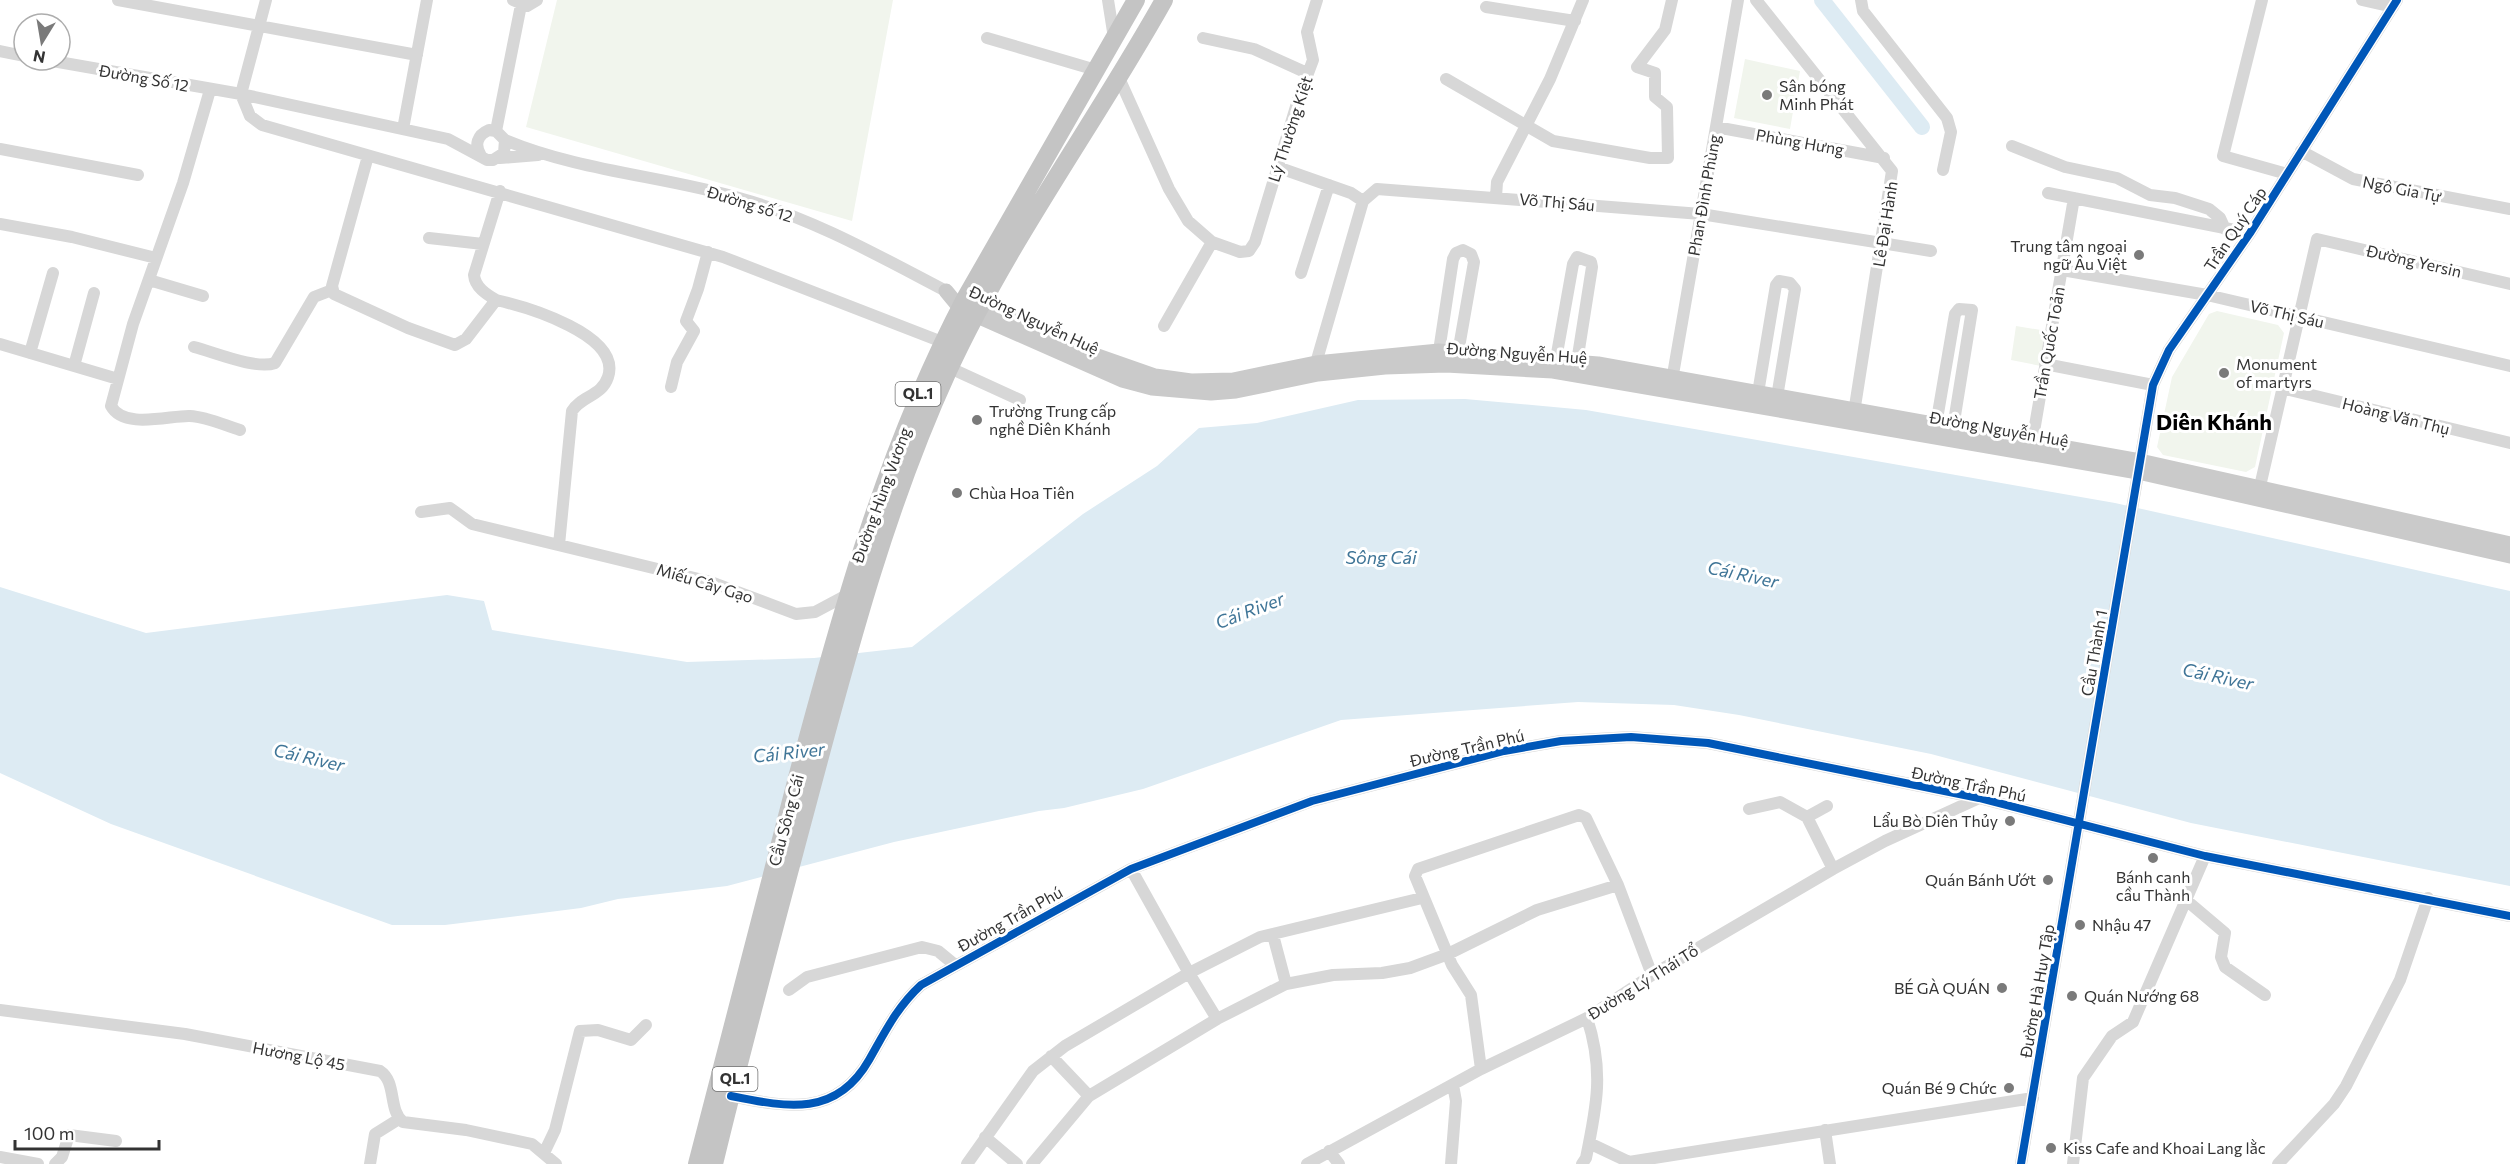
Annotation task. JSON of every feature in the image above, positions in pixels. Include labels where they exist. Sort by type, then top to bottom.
[{"type":"highway","name":"QL.1","points":[[1033,198],[1096,70],[1136,0]]},
{"type":"highway","name":"QL.1","points":[[1033,198],[1150,0]]},
{"type":"highway","name":"QL.1","points":[[1033,198],[1119,78],[1164,0]]},
{"type":"highway","name":"Đường Hùng Vương","points":[[849,606],[899,441],[971,306],[1033,198]]},
{"type":"highway","name":"Đường Hùng Vương","points":[[849,606],[950,368],[951,346]]},
{"type":"highway","name":"Cầu Sông Cái","points":[[748,995],[849,606]]},
{"type":"highway","name":"QL.1","points":[[714,1164],[731,1096],[748,995]]},
{"type":"highway","name":"QL.1","points":[[697,1164],[748,995]]},
{"type":"main road","name":"Đường Nguyễn Huệ","points":[[946,291],[971,306],[1122,380],[1152,388],[1190,392],[1236,392],[1317,369],[1443,358],[1778,396],[1853,416],[1936,425],[2031,447]]},
{"type":"main road","name":"Đường Nguyễn Huệ","points":[[1443,358],[1458,353],[1577,362],[1671,383],[2139,467],[2510,544]]},
{"type":"main road","name":"Đường Nguyễn Huệ","points":[[2259,493],[2510,556]]},
{"type":"street","points":[[118,0],[260,28],[417,55]]},
{"type":"street","points":[[266,0],[241,94],[250,116],[258,123],[708,252],[797,284],[951,346]]},
{"type":"street","points":[[403,129],[427,0]]},
{"type":"street","points":[[481,156],[476,144],[489,132],[517,3],[532,4],[537,0]]},
{"type":"street","points":[[1108,0],[1114,39]]},
{"type":"street","name":"Lý Thường Kiệt","points":[[1212,242],[1243,252],[1252,249],[1313,58],[1308,37],[1309,21],[1317,0]]},
{"type":"street","points":[[1496,197],[1497,182],[1550,79],[1583,0]]},
{"type":"street","points":[[1446,79],[1553,141],[1650,158],[1668,158],[1667,107],[1655,97],[1655,73],[1637,67],[1665,30],[1672,0]]},
{"type":"street","name":"Phan Đình Phùng","points":[[1671,383],[1738,0]]},
{"type":"street","name":"Lê Đại Hành","points":[[1756,0],[1884,158],[1892,175],[1853,416]]},
{"type":"street","points":[[1861,0],[1863,11],[1947,118],[1951,132],[1943,170]]},
{"type":"street","points":[[2262,0],[2223,156],[2287,174]]},
{"type":"street","points":[[2362,0],[2395,3]]},
{"type":"street","name":"Trần Quý Cáp","points":[[2135,488],[2153,385],[2169,350],[2250,233],[2395,3]]},
{"type":"street","points":[[1486,7],[1575,21]]},
{"type":"street","points":[[987,38],[1096,70]]},
{"type":"street","points":[[1203,38],[1254,49],[1308,73]]},
{"type":"street","name":"Đường Số 12","points":[[72,65],[241,94]]},
{"type":"street","points":[[1119,78],[1176,201],[1188,221],[1212,242],[1164,326]]},
{"type":"street","points":[[210,90],[183,183],[156,258],[111,403],[112,409],[119,414],[147,420],[192,416],[240,430]]},
{"type":"street","points":[[241,94],[448,138],[487,160],[500,158],[504,153],[506,140],[489,132],[448,138]]},
{"type":"street","name":"Phùng Hưng","points":[[1716,127],[1884,158]]},
{"type":"street","name":"Đường số 12","points":[[506,140],[542,155],[740,198],[856,244],[946,291]]},
{"type":"street","points":[[2012,146],[2065,167],[2117,178],[2150,195],[2175,198],[2209,209],[2220,218],[2225,229]]},
{"type":"street","points":[[0,149],[138,176]]},
{"type":"street","name":"Ngô Gia Tự","points":[[2301,151],[2353,179],[2510,209]]},
{"type":"street","name":"Đường số 12","points":[[500,158],[542,155]]},
{"type":"street","points":[[332,290],[368,156]]},
{"type":"street","points":[[1277,167],[1358,196],[1363,201],[1317,369]]},
{"type":"street","points":[[1301,273],[1329,185]]},
{"type":"street","name":"Võ Thị Sáu","points":[[1363,201],[1377,189],[1701,214],[1931,251]]},
{"type":"street","points":[[500,191],[474,279],[484,293],[496,300],[527,308],[559,321],[597,344],[609,359],[609,375],[604,385],[572,411],[559,545]]},
{"type":"street","points":[[2048,193],[2250,233]]},
{"type":"street","name":"Trần Quốc Toản","points":[[2031,447],[2074,198]]},
{"type":"street","points":[[0,224],[72,237],[156,258]]},
{"type":"street","points":[[429,238],[447,238],[483,244]]},
{"type":"street","name":"Đường Yersin","points":[[2297,316],[2317,239],[2510,284]]},
{"type":"street","points":[[1443,358],[1453,259],[1456,253],[1463,250],[1471,254],[1473,262],[1458,353]]},
{"type":"street","points":[[671,387],[677,363],[694,331],[686,321],[698,290],[708,252]]},
{"type":"street","points":[[1556,359],[1572,264],[1577,257],[1583,257],[1591,262],[1592,267],[1577,362]]},
{"type":"street","name":"Võ Thị Sáu","points":[[2062,270],[2207,295],[2510,366]]},
{"type":"street","points":[[30,353],[53,273]]},
{"type":"street","points":[[149,280],[203,296]]},
{"type":"street","points":[[1758,393],[1776,285],[1779,281],[1790,283],[1795,289],[1778,396]]},
{"type":"street","points":[[332,290],[334,294],[408,328],[455,345],[466,339],[496,300]]},
{"type":"street","points":[[194,347],[253,363],[266,365],[275,363],[314,297],[332,290]]},
{"type":"street","points":[[74,366],[94,292]]},
{"type":"street","points":[[1936,425],[1955,315],[1959,309],[1972,310],[1953,428]]},
{"type":"street","points":[[2259,493],[2297,316]]},
{"type":"street","points":[[0,345],[118,379]]},
{"type":"street","points":[[2045,364],[2153,385]]},
{"type":"street","points":[[950,368],[1020,400]]},
{"type":"street","name":"Hoàng Văn Thụ","points":[[2282,388],[2510,443]]},
{"type":"street","name":"Cầu Thành 1","points":[[2079,823],[2135,488]]},
{"type":"street","name":"Miếu Cây Gạo","points":[[421,512],[450,508],[472,524],[711,582],[796,614],[849,606]]},
{"type":"street","name":"Đường Trần Phú","points":[[731,1096],[792,1106],[809,1105],[830,1098],[846,1087],[864,1068],[904,1001],[928,981],[1131,869],[1318,800],[1498,752],[1561,741],[1631,737],[1708,743],[1979,798],[2205,856],[2428,898],[2510,916]]},
{"type":"street","name":"Đường Lý Thái Tổ","points":[[1307,1164],[1481,1069],[1587,1018],[1652,975],[1833,869],[1885,841],[1979,798]]},
{"type":"street","points":[[1749,809],[1780,802],[1808,817],[1833,869]]},
{"type":"street","points":[[1808,817],[1827,806]]},
{"type":"street","points":[[1481,1069],[1471,995],[1448,954],[1436,923],[1422,898],[1415,876],[1418,869],[1579,815],[1586,818],[1618,885],[1652,975]]},
{"type":"street","name":"Đường Hà Huy Tập","points":[[2021,1164],[2079,823]]},
{"type":"street","points":[[2073,1164],[2082,1078],[2112,1036],[2133,1022],[2205,856]]},
{"type":"street","points":[[1131,869],[1217,1019]]},
{"type":"street","points":[[1032,1164],[1089,1096],[1217,1019],[1287,984],[1333,975],[1398,971],[1448,954],[1537,910],[1618,885]]},
{"type":"street","points":[[967,1164],[1033,1071],[1051,1056],[1189,973],[1251,940],[1422,898]]},
{"type":"street","points":[[2278,1164],[2334,1104],[2346,1086],[2405,968],[2428,898]]},
{"type":"street","points":[[2186,900],[2225,933],[2221,957],[2225,967],[2265,995]]},
{"type":"street","points":[[1273,935],[1287,984]]},
{"type":"street","points":[[789,990],[807,977],[922,947],[938,951],[955,965]]},
{"type":"street","name":"Hương Lộ 45","points":[[0,1010],[185,1034],[376,1070],[387,1078],[399,1119]]},
{"type":"street","points":[[1582,1164],[1587,1158],[1598,1099],[1599,1080],[1595,1046],[1587,1018]]},
{"type":"street","points":[[547,1160],[580,1031],[588,1029],[613,1033],[628,1040],[635,1038],[646,1025]]},
{"type":"street","points":[[1051,1056],[1089,1096]]},
{"type":"street","points":[[1451,1164],[1456,1101],[1453,1085]]},
{"type":"street","points":[[1589,1143],[1629,1163],[2032,1098]]},
{"type":"street","points":[[370,1164],[375,1134],[399,1119],[407,1123],[466,1130],[532,1144],[547,1160]]},
{"type":"street","points":[[1825,1130],[1830,1164]]},
{"type":"street","points":[[55,1164],[62,1157],[69,1135],[116,1141]]},
{"type":"street","points":[[985,1137],[1017,1164]]},
{"type":"street","points":[[1329,1151],[1339,1164]]},
{"type":"street","points":[[0,1157],[38,1164]]},
{"type":"shaded area","points":[[557,0],[893,0],[852,221],[526,127]]},
{"type":"shaded area","name":"Sân bóng Minh Phát","points":[[1745,59],[1800,71],[1790,129],[1734,118]]},
{"type":"shaded area","points":[[2217,311],[2278,325],[2284,333],[2255,467],[2246,472],[2163,455],[2157,447],[2172,377],[2209,314]]},
{"type":"shaded area","points":[[2016,326],[2047,331],[2041,366],[2011,360]]},
{"type":"water","name":"Sông Cái","points":[[1465,399],[1586,410],[2115,503],[2510,591],[2510,886],[2191,823],[1931,754],[1739,715],[1674,705],[1578,702],[1341,720],[1143,789],[1064,808],[1039,811],[894,842],[727,886],[618,899],[581,908],[445,925],[392,925],[111,824],[0,773],[0,587],[146,633],[447,595],[484,601],[492,630],[687,662],[814,658],[912,647],[1083,514],[1157,466],[1199,428],[1257,423],[1358,400]]},
{"type":"waterway","points":[[1822,0],[1922,127]]},
{"type":"cycle path","points":[[2021,1164],[2153,385],[2169,350],[2250,233],[2397,0]]},
{"type":"cycle path","points":[[731,1096],[790,1105],[825,1100],[841,1092],[856,1079],[898,1011],[921,985],[1131,869],[1312,801],[1504,751],[1561,741],[1631,737],[1708,743],[1979,798],[2205,856],[2510,916]]},
{"type":"place","name":"Sân bóng Minh Phát","points":[[1767,95]]},
{"type":"place","name":"Trung tâm ngoại ngữ Âu Việt","points":[[2139,255]]},
{"type":"place","name":"Monument of martyrs","points":[[2224,373]]},
{"type":"place","name":"Trường Trung cấp nghề Diên Khánh","points":[[977,420]]},
{"type":"place","name":"Chùa Hoa Tiên","points":[[957,493]]},
{"type":"place","name":"Lẩu Bò Diên Thủy","points":[[2010,821]]},
{"type":"place","name":"Bánh canh cầu Thành","points":[[2153,858]]},
{"type":"place","name":"Quán Bánh Ướt","points":[[2048,880]]},
{"type":"place","name":"Nhậu 47","points":[[2080,925]]},
{"type":"place","name":"BÉ GÀ QUÁN","points":[[2002,988]]},
{"type":"place","name":"Quán Nướng 68","points":[[2072,996]]},
{"type":"place","name":"Quán Bé 9 Chức","points":[[2009,1088]]},
{"type":"place","name":"Kiss Cafe and Khoai Lang lằc","points":[[2051,1148]]},
{"type":"district","name":"Diên Khánh","points":[[2214,422]]},
{"type":"water label","name":"Cái River","points":[[1743,575]]},
{"type":"water label","name":"Cái River","points":[[1250,611]]},
{"type":"water label","name":"Cái River","points":[[2218,677]]},
{"type":"water label","name":"Cái River","points":[[789,753]]},
{"type":"water label","name":"Cái River","points":[[309,758]]}]
